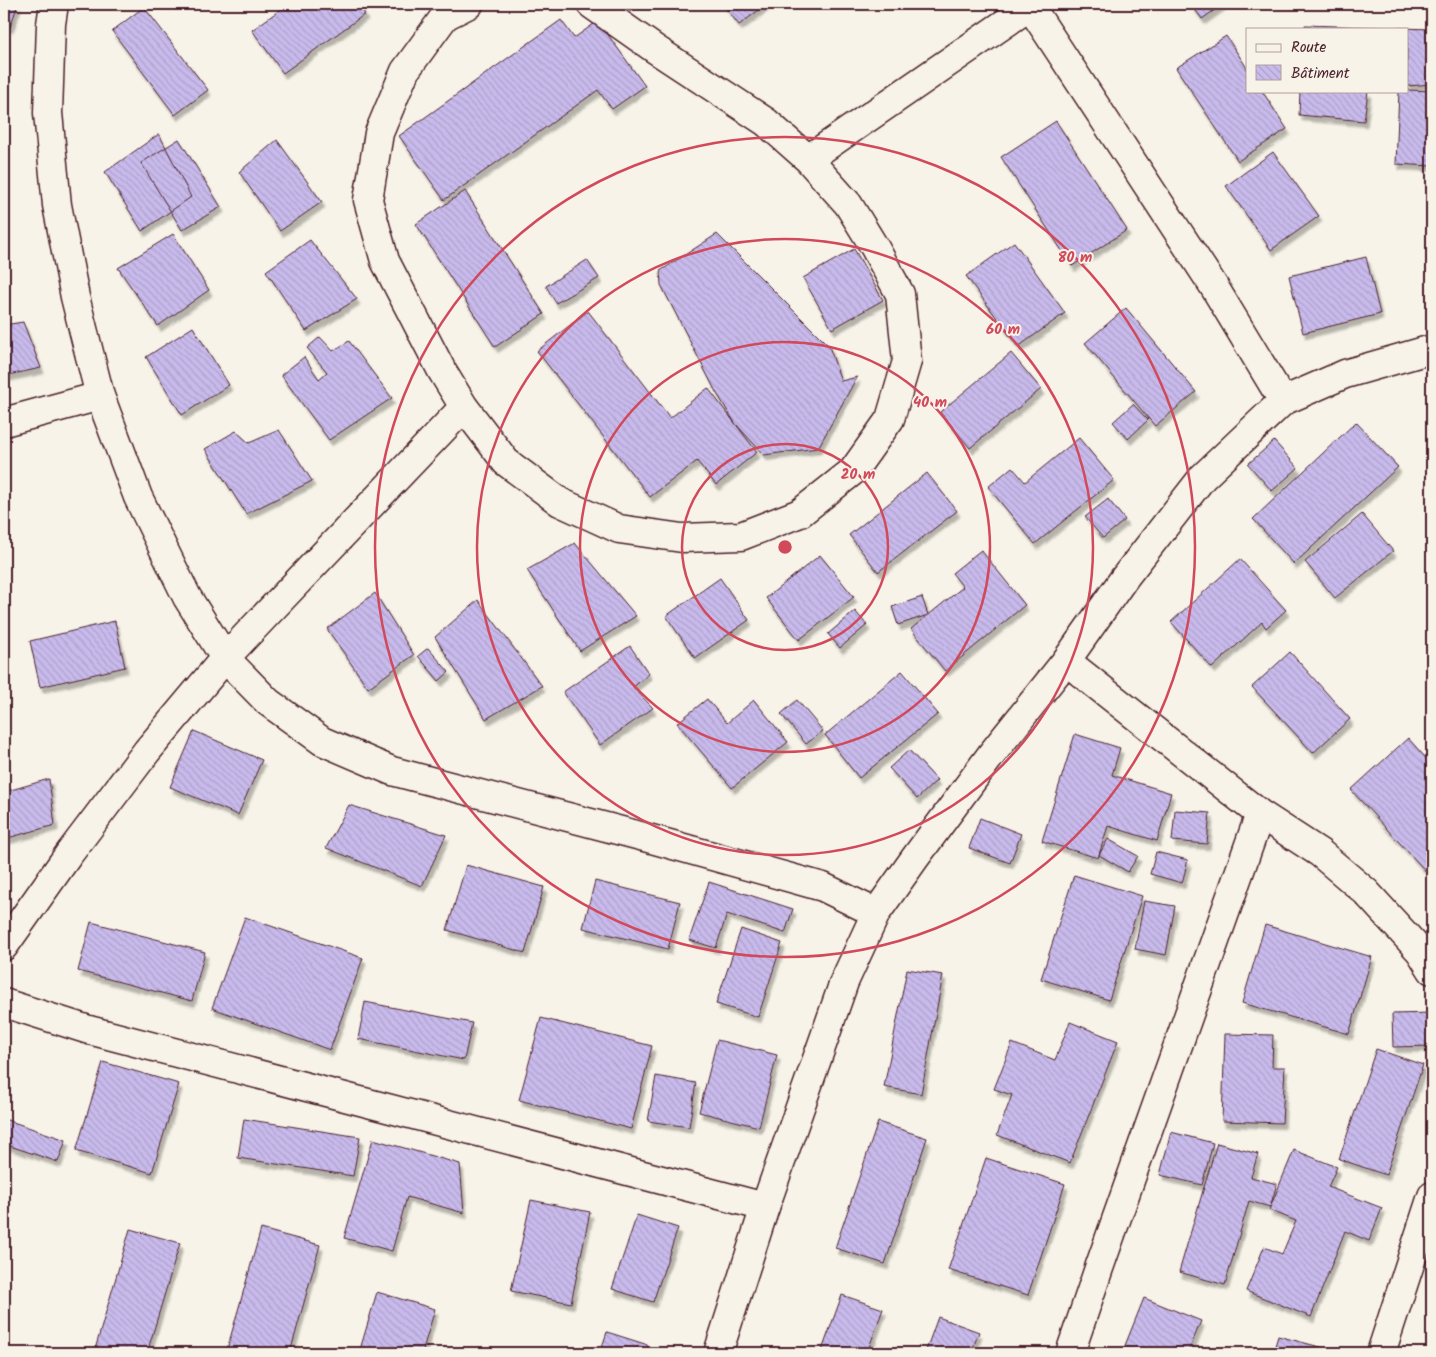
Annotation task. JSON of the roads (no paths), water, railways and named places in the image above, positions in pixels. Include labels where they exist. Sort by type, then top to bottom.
[{"type":"street","points":[[54,4],[51,24],[48,113],[57,205],[75,297],[100,396],[138,497],[187,597],[225,658],[268,702],[322,741],[392,771],[648,838],[823,887],[876,913]]},
{"type":"street","points":[[469,4],[445,16],[404,71],[379,133],[368,200],[385,261],[442,371],[464,407],[506,462],[560,502],[619,529],[682,538],[741,536],[800,513],[853,471],[890,419],[907,361],[900,294],[848,204],[808,159],[766,122],[655,49],[592,4]]},
{"type":"street","points":[[808,159],[1031,5],[1213,285],[1283,401]]},
{"type":"street","points":[[718,1353],[765,1207],[844,982],[876,913],[991,755],[1066,661],[1124,577],[1203,478],[1283,401],[1345,374],[1432,349]]},
{"type":"street","points":[[4,422],[100,396]]},
{"type":"street","points":[[4,946],[69,854],[148,751],[225,658],[464,407]]},
{"type":"street","points":[[1066,661],[1260,814],[1320,853],[1366,892],[1420,951],[1432,970]]},
{"type":"street","points":[[1070,1353],[1098,1268],[1260,814]]},
{"type":"street","points":[[4,1003],[90,1030],[765,1207]]},
{"type":"street","points":[[1381,1353],[1432,1196]]}]
